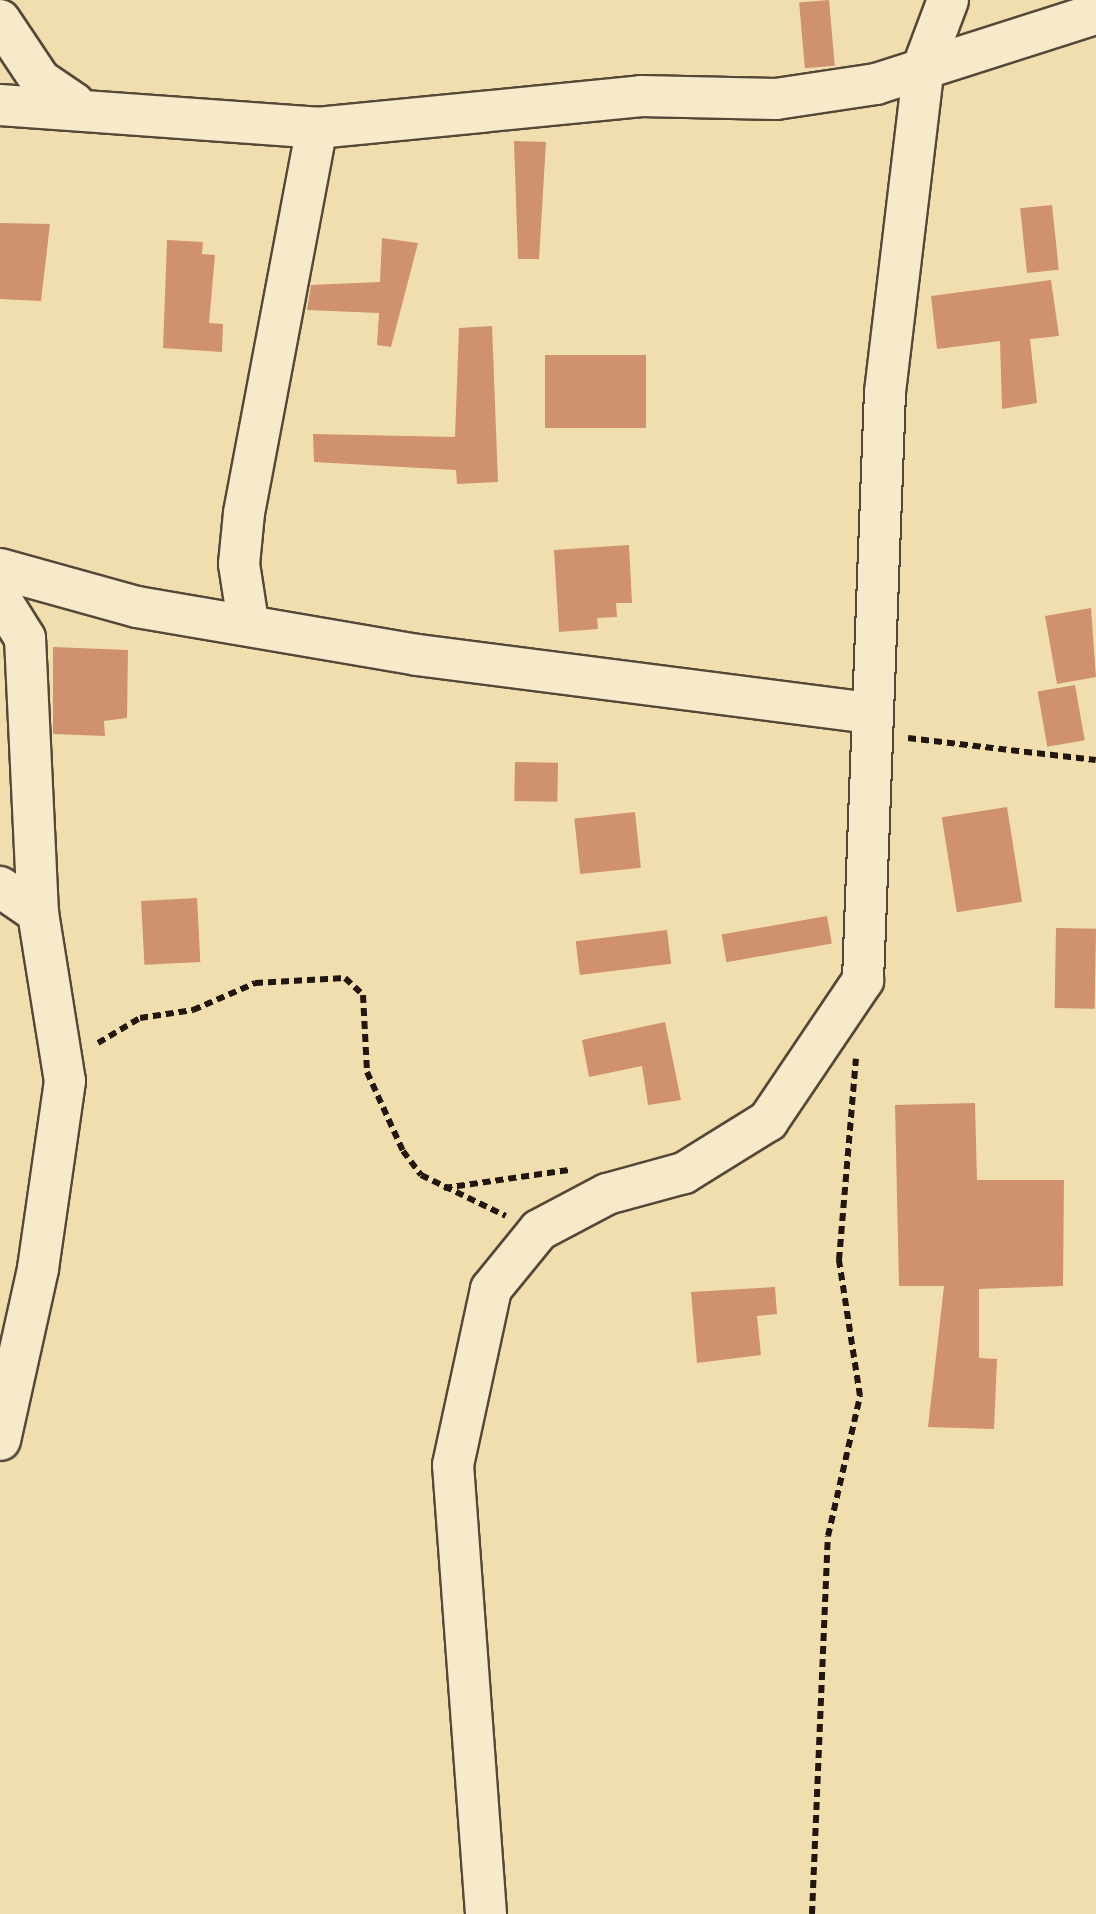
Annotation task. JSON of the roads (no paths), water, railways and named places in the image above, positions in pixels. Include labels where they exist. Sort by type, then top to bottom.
[{"type":"street","points":[[486,1914],[453,1464],[492,1288],[539,1230],[607,1194],[684,1174],[768,1121],[847,1014],[863,980],[869,930],[871,723],[884,392],[924,64],[948,0]]},
{"type":"street","points":[[0,104],[74,103],[318,128],[640,96],[776,99],[876,84],[924,64],[1096,14]]},
{"type":"street","points":[[0,20],[40,80],[74,103]]},
{"type":"street","points":[[248,622],[244,512],[318,128]]},
{"type":"street","points":[[0,569],[137,606],[248,622],[435,658],[871,723]]},
{"type":"street","points":[[0,598],[23,624],[29,670],[38,914],[65,1081],[19,1269],[0,1440]]},
{"type":"street","points":[[0,887],[38,914]]}]
